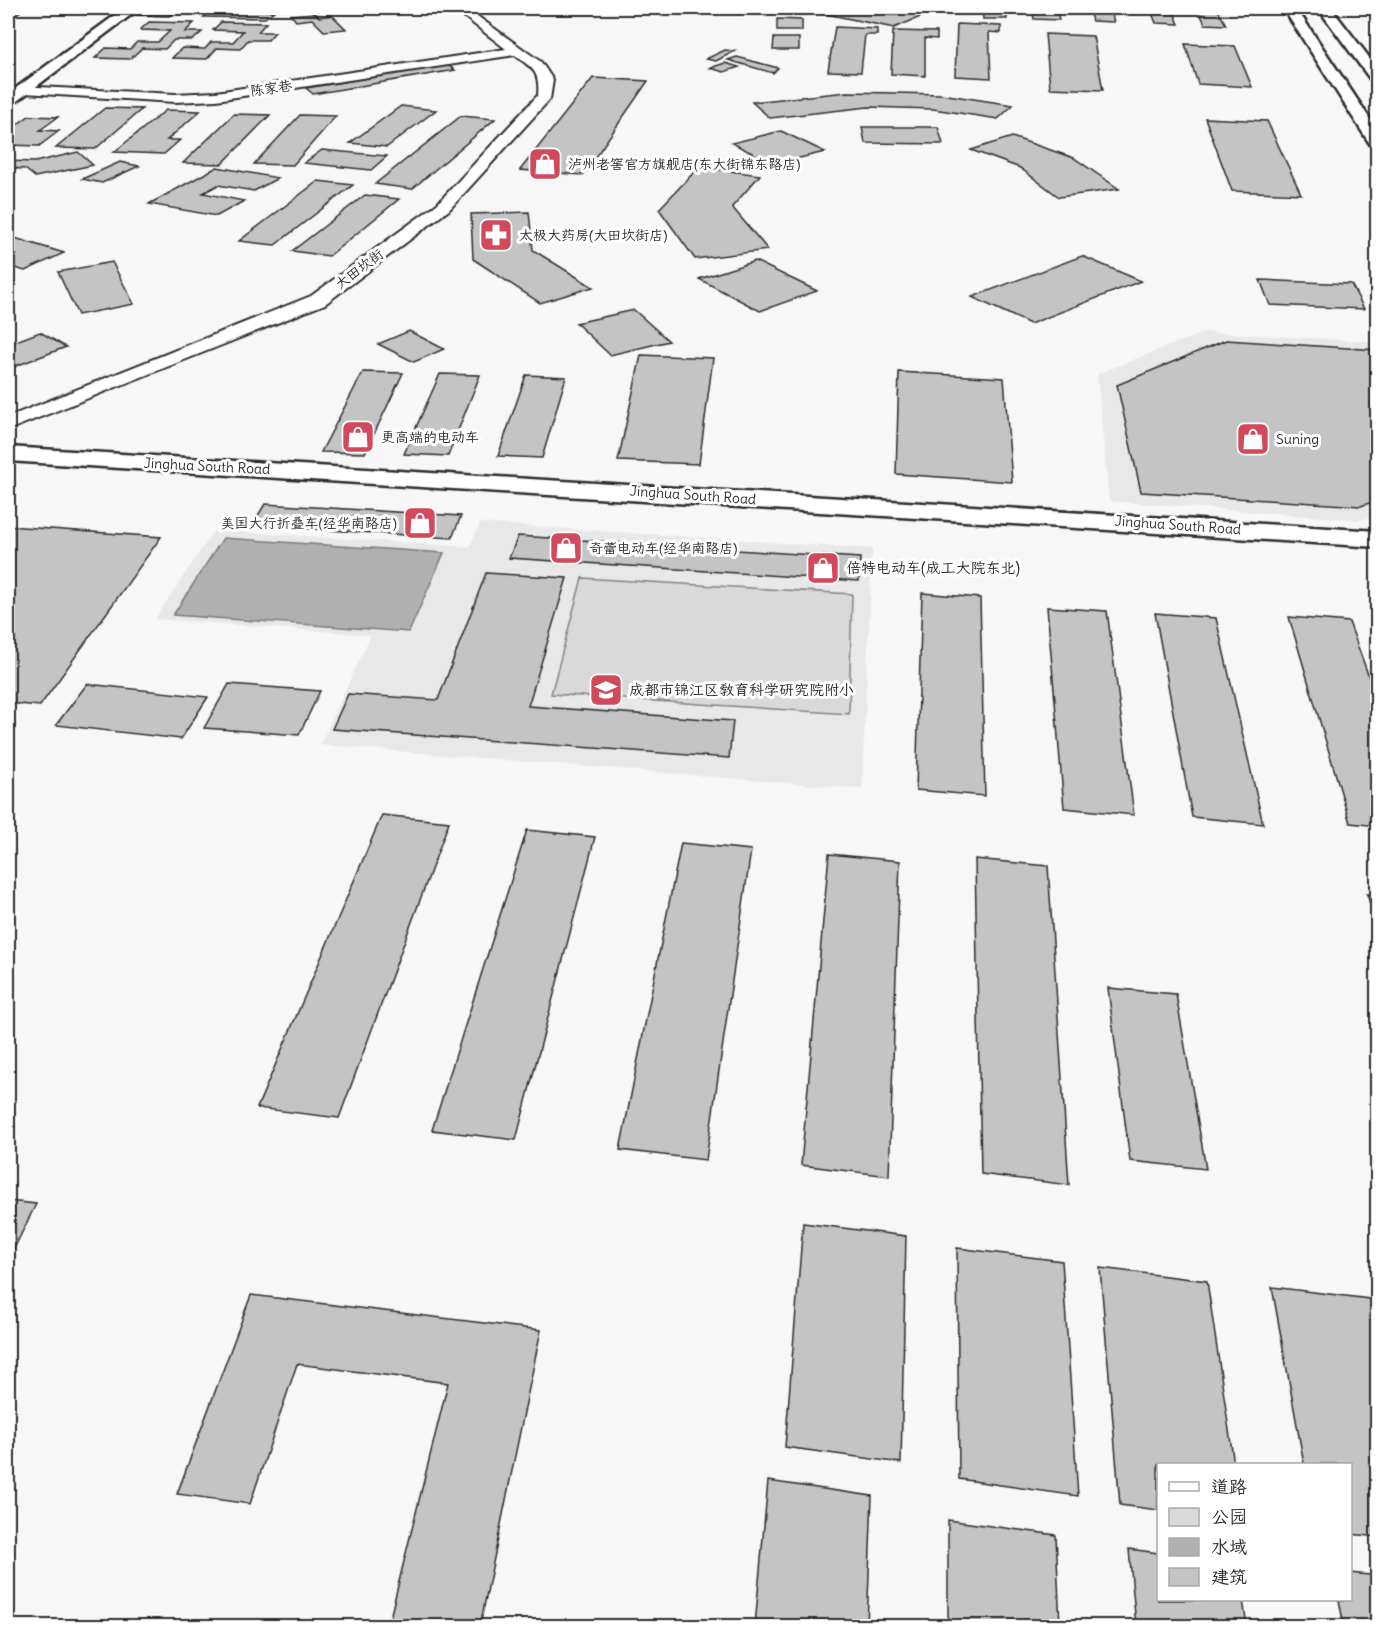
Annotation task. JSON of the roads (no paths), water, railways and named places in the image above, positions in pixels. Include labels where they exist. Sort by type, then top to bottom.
[{"type":"main road","points":[[8,100],[133,8]]},
{"type":"main road","points":[[1288,8],[1377,144]]},
{"type":"main road","points":[[1325,8],[1376,77]]},
{"type":"main road","name":"Jinghua South Road","points":[[8,454],[1377,539]]},
{"type":"street","name":"大田坎街","points":[[8,424],[318,300],[443,207],[545,96],[546,80],[536,65],[459,8]]},
{"type":"street","name":"陈家巷","points":[[24,88],[175,98],[216,96],[517,51]]},
{"type":"water","points":[[223,538],[444,553],[409,632],[173,615]]},
{"type":"place","name":"泸州老窖官方旗舰店(东大街锦东路店)","points":[[545,164]]},
{"type":"place","name":"太极大药房(大田坎街店)","points":[[496,235]]},
{"type":"place","name":"更高端的电动车","points":[[358,437]]},
{"type":"place","name":"Suning","points":[[1253,439]]},
{"type":"place","name":"美国大行折叠车(经华南路店)","points":[[420,523]]},
{"type":"place","name":"奇蕾电动车(经华南路店)","points":[[566,548]]},
{"type":"place","name":"倍特电动车(成工大院东北)","points":[[823,568]]},
{"type":"place","name":"成都市锦江区教育科学研究院附小","points":[[606,690]]}]
